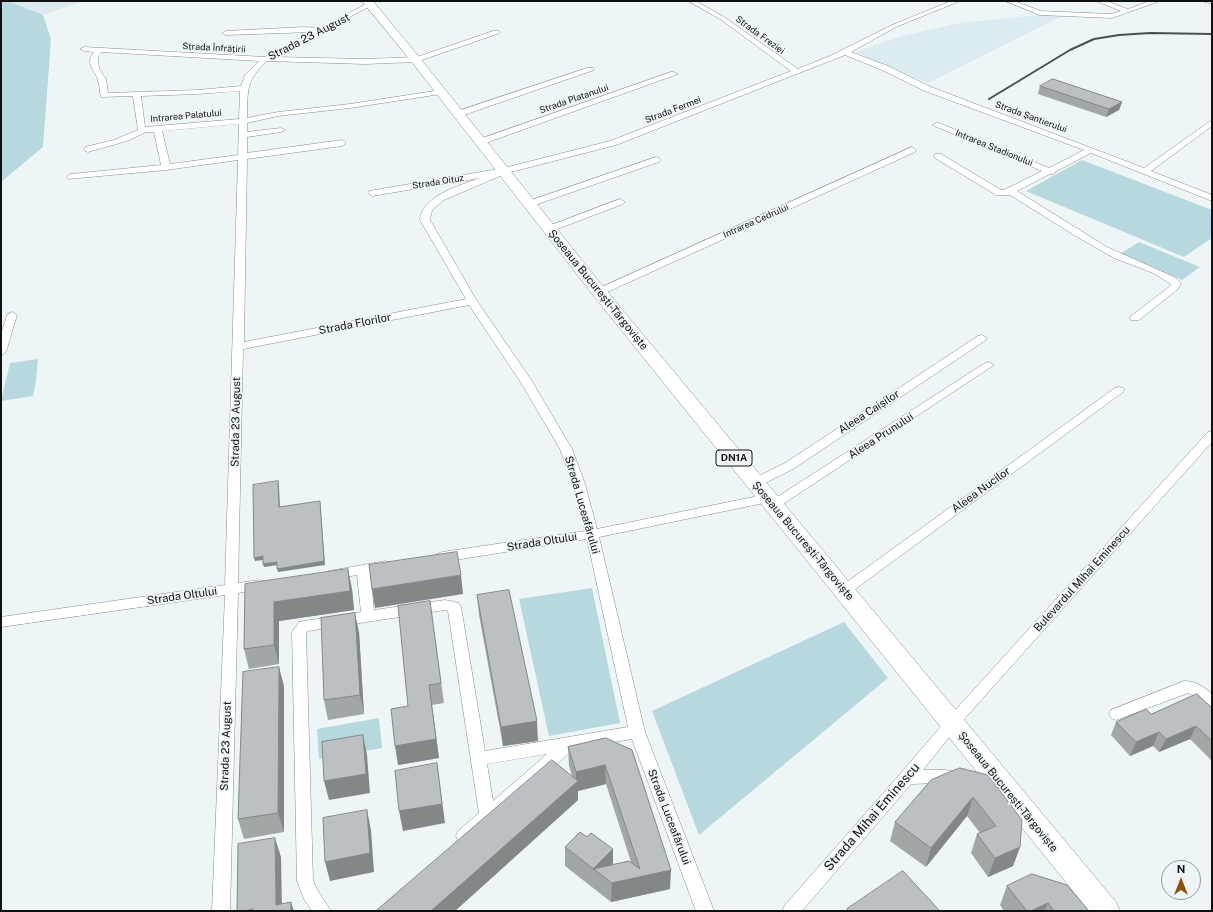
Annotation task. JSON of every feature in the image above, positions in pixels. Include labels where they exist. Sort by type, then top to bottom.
[{"type":"main road","name":"Șoseaua București-Târgoviște","points":[[371,6],[415,59],[599,292],[754,483],[844,590],[1106,911]]},
{"type":"street","name":"Strada Freziei","points":[[692,1],[722,18],[797,72]]},
{"type":"street","name":"Strada Fermei","points":[[504,172],[613,143],[797,72],[845,52],[894,26],[957,1]]},
{"type":"street","points":[[1008,1],[1040,13],[1112,16],[1157,1]]},
{"type":"street","points":[[1099,1],[1128,11]]},
{"type":"street","points":[[1207,1],[1212,2]]},
{"type":"street","name":"Strada 23 August","points":[[221,911],[244,88],[248,77],[264,60],[371,6]]},
{"type":"street","points":[[226,33],[304,29],[321,30]]},
{"type":"street","name":"Strada Înfrățirii","points":[[84,49],[264,60],[366,61],[415,59],[496,33]]},
{"type":"street","points":[[99,50],[94,57],[95,69],[102,79],[103,94],[108,96],[198,92],[244,88]]},
{"type":"street","name":"Strada Șantierului","points":[[845,52],[885,68],[928,89],[1091,150],[1212,198]]},
{"type":"street","points":[[458,114],[590,70]]},
{"type":"street","name":"Strada Platanului","points":[[480,142],[674,74]]},
{"type":"street","name":"Intrarea Palatului","points":[[137,94],[141,128],[144,130],[242,121],[286,113],[350,106],[441,92]]},
{"type":"street","points":[[1145,171],[1212,122]]},
{"type":"street","name":"Intrarea Stadionului","points":[[936,125],[1050,172]]},
{"type":"street","points":[[157,128],[166,166]]},
{"type":"street","points":[[88,149],[115,143],[134,136],[144,130]]},
{"type":"street","points":[[242,136],[281,130]]},
{"type":"street","points":[[71,177],[242,157],[342,143]]},
{"type":"street","name":"Intrarea Cedrului","points":[[599,292],[912,150]]},
{"type":"street","name":"Intrarea Stadionului","points":[[1012,192],[1091,150]]},
{"type":"street","points":[[938,156],[999,193],[1012,192],[1063,225],[1118,256],[1167,276],[1176,282],[1173,289],[1135,318]]},
{"type":"street","points":[[529,204],[656,160]]},
{"type":"street","name":"Strada Oituz","points":[[372,193],[504,172]]},
{"type":"street","name":"Strada Luceafărului","points":[[504,172],[439,200],[428,208],[425,213],[425,220],[472,301],[526,381],[566,449],[578,484],[592,534],[637,732],[705,911]]},
{"type":"street","points":[[549,229],[620,202]]},
{"type":"street","name":"Strada Florilor","points":[[237,347],[472,301]]},
{"type":"street","points":[[1,352],[12,315]]},
{"type":"street","name":"Aleea Caișilor","points":[[754,483],[789,466],[982,338]]},
{"type":"street","name":"Aleea Prunului","points":[[770,502],[792,494],[989,365]]},
{"type":"street","name":"Aleea Nucilor","points":[[844,590],[1118,390]]},
{"type":"street","name":"Bulevardul Mihai Eminescu","points":[[952,722],[1210,439]]},
{"type":"street","name":"Strada Oltului","points":[[432,559],[592,534],[770,502]]},
{"type":"street","points":[[324,576],[401,564]]},
{"type":"street","points":[[363,570],[368,615]]},
{"type":"street","name":"Strada Oltului","points":[[1,622],[272,583]]},
{"type":"street","points":[[322,911],[307,891],[304,881],[299,632],[304,626],[308,624],[445,604],[454,607],[487,816]]},
{"type":"street","points":[[1116,714],[1190,686],[1197,689],[1212,703]]},
{"type":"street","name":"Strada Mihai Eminescu","points":[[791,911],[907,778],[952,722]]},
{"type":"street","points":[[478,759],[637,732]]},
{"type":"street","points":[[451,847],[569,744]]},
{"type":"street","points":[[907,778],[943,776],[977,783],[1009,794]]},
{"type":"shaded area","points":[[1,1],[8,1],[43,15],[51,39],[43,147],[1,182]]},
{"type":"shaded area","points":[[8,1],[83,1],[43,15]]},
{"type":"shaded area","points":[[1038,15],[1064,15],[928,83],[856,52],[902,36],[960,23]]},
{"type":"shaded area","points":[[1082,160],[1212,210],[1212,238],[1184,257],[1026,191]]},
{"type":"shaded area","points":[[1139,242],[1200,267],[1182,280],[1120,254]]},
{"type":"shaded area","points":[[38,359],[33,396],[1,401],[10,363]]},
{"type":"shaded area","points":[[592,588],[620,723],[549,736],[519,599]]},
{"type":"shaded area","points":[[844,622],[888,678],[699,835],[652,711]]},
{"type":"shaded area","points":[[379,718],[382,748],[319,759],[317,729]]},
{"type":"building","points":[[1053,79],[1122,102],[1109,109],[1040,86]]},
{"type":"building","points":[[278,481],[279,507],[320,501],[324,561],[277,569],[277,562],[263,564],[263,556],[254,558],[253,485]]},
{"type":"building","points":[[457,552],[461,575],[372,589],[369,565]]},
{"type":"building","points":[[348,569],[350,591],[274,602],[274,645],[244,649],[245,584]]},
{"type":"building","points":[[509,590],[537,721],[501,727],[477,595]]},
{"type":"building","points":[[430,601],[441,683],[429,685],[436,739],[395,746],[391,709],[408,706],[398,606]]},
{"type":"building","points":[[355,613],[360,695],[324,700],[321,618]]},
{"type":"building","points":[[279,667],[278,813],[238,819],[243,672]]},
{"type":"building","points":[[1197,694],[1212,708],[1212,741],[1196,726],[1166,739],[1159,732],[1136,742],[1116,722],[1146,709],[1151,714]]},
{"type":"building","points":[[363,735],[366,774],[324,781],[322,742]]},
{"type":"building","points":[[606,738],[632,750],[671,870],[612,883],[594,869],[629,861],[640,869],[605,765],[576,772],[568,747]]},
{"type":"building","points":[[552,760],[578,781],[431,911],[376,911]]},
{"type":"building","points":[[437,763],[442,804],[399,811],[395,771]]},
{"type":"building","points":[[960,768],[988,775],[1022,820],[1020,847],[995,858],[977,834],[996,826],[973,797],[931,848],[895,822],[931,780]]},
{"type":"building","points":[[367,810],[370,853],[325,862],[323,818]]},
{"type":"building","points":[[580,832],[587,837],[591,833],[613,849],[593,869],[565,847]]},
{"type":"building","points":[[275,838],[276,905],[291,902],[291,911],[253,911],[253,909],[237,911],[238,844]]},
{"type":"building","points":[[903,871],[939,910],[849,911],[847,909]]},
{"type":"building","points":[[1032,874],[1067,885],[1089,911],[1054,911],[1048,903],[1031,911],[1027,911],[1007,886]]},
{"type":"railway","points":[[989,99],[1070,50],[1094,39],[1119,35],[1150,33],[1212,34]]}]
